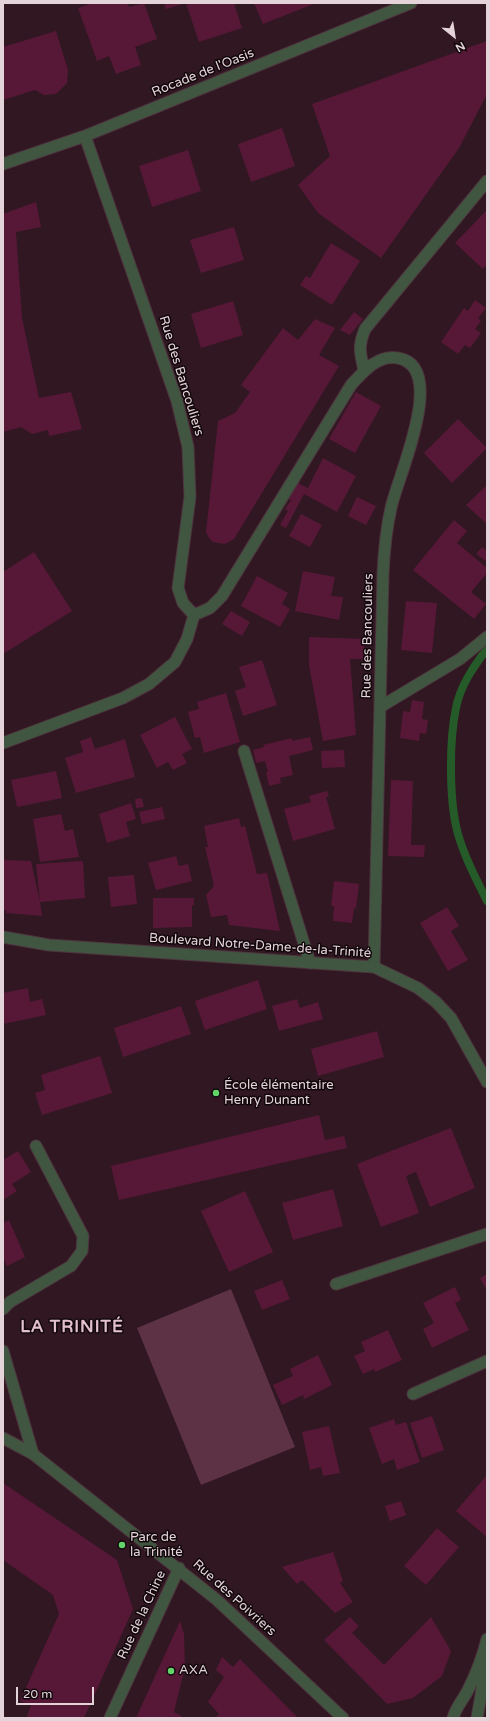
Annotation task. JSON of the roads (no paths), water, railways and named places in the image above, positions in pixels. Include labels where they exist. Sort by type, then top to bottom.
[{"type":"street","name":"Rocade de l'Oasis","points":[[3,164],[85,136],[411,3]]},
{"type":"street","name":"Rue des Bancouliers","points":[[85,136],[177,401],[188,447],[190,497],[178,588],[183,603],[194,615],[202,613],[210,608],[222,596],[351,385],[364,370],[379,360],[394,357],[406,359],[415,370],[420,384],[421,395],[418,418],[391,507],[385,540],[374,967]]},
{"type":"street","points":[[364,370],[359,352],[365,329],[487,181]]},
{"type":"street","points":[[3,743],[123,698],[149,684],[175,662],[187,639],[194,615]]},
{"type":"street","points":[[380,707],[460,659],[487,637]]},
{"type":"street","points":[[244,751],[310,963]]},
{"type":"street","name":"Boulevard Notre-Dame-de-la-Trinité","points":[[3,937],[49,945],[374,967],[396,976],[418,988],[436,1002],[451,1018],[487,1082]]},
{"type":"street","points":[[3,1309],[10,1302],[71,1266],[82,1251],[83,1236],[36,1146]]},
{"type":"street","points":[[336,1284],[487,1234]]},
{"type":"street","points":[[3,1351],[33,1454]]},
{"type":"street","points":[[413,1394],[487,1361]]},
{"type":"street","name":"Rue des Poivriers","points":[[3,1438],[33,1454],[218,1600],[343,1718]]},
{"type":"street","name":"Rue de la Chine","points":[[110,1718],[179,1568]]},
{"type":"street","points":[[453,1718],[456,1709],[468,1690],[484,1651],[487,1639]]},
{"type":"street","points":[[484,1651],[487,1670]]},
{"type":"street","points":[[476,1718],[482,1689],[484,1651]]},
{"type":"waterway","points":[[487,649],[468,677],[458,700],[451,754],[453,805],[458,834],[467,860],[487,901]]},
{"type":"place","name":"École élémentaire Henry Dunant","points":[[216,1093]]},
{"type":"place","name":"Parc de la Trinité","points":[[122,1545]]},
{"type":"place","name":"AXA","points":[[171,1671]]},
{"type":"district","name":"LA TRINITÉ","points":[[72,1328]]}]
